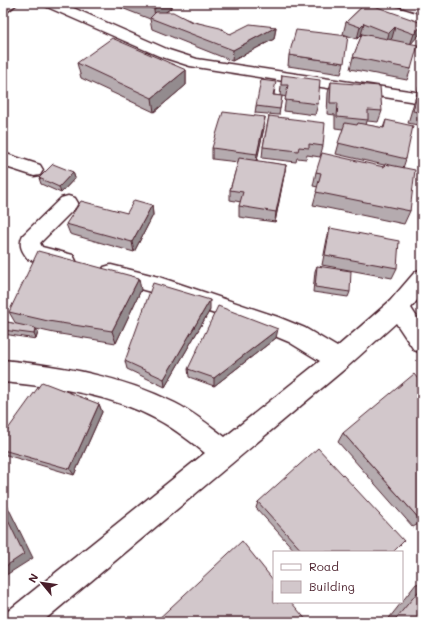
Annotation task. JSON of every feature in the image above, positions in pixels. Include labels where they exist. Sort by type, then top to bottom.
[{"type":"street","points":[[3,8],[11,3]]},
{"type":"street","points":[[50,3],[164,53],[195,63],[422,98]]},
{"type":"street","points":[[370,3],[422,20]]},
{"type":"street","points":[[3,159],[34,170]]},
{"type":"street","points":[[68,203],[30,241],[30,248],[35,253],[159,286],[270,324],[297,335],[339,360]]},
{"type":"street","points":[[19,622],[339,360],[398,308],[422,278]]},
{"type":"street","points":[[398,308],[422,343]]},
{"type":"street","points":[[3,370],[110,388],[164,410],[189,425],[225,453]]},
{"type":"building","points":[[137,3],[162,3],[154,9]]},
{"type":"building","points":[[366,3],[422,23],[422,25],[414,34],[395,27],[389,33],[364,23],[360,27],[346,22]]},
{"type":"building","points":[[156,12],[173,12],[190,21],[220,28],[230,34],[250,24],[276,27],[233,50],[150,18]]},
{"type":"building","points":[[296,30],[348,36],[344,63],[289,55]]},
{"type":"building","points":[[362,34],[418,45],[411,69],[353,57]]},
{"type":"building","points":[[112,38],[186,70],[152,98],[77,63]]},
{"type":"building","points":[[282,75],[320,80],[318,104],[285,100],[288,85],[281,85]]},
{"type":"building","points":[[261,80],[276,82],[273,95],[282,96],[280,109],[256,106]]},
{"type":"building","points":[[331,82],[380,86],[382,111],[368,110],[368,120],[337,117],[338,103],[330,103]]},
{"type":"building","points":[[419,87],[422,88],[422,113],[413,111]]},
{"type":"building","points":[[223,112],[265,117],[257,154],[212,148]]},
{"type":"building","points":[[269,116],[325,123],[323,146],[309,144],[309,148],[299,147],[298,151],[263,147]]},
{"type":"building","points":[[386,120],[413,126],[406,159],[338,143],[345,123],[357,125],[358,123],[384,128]]},
{"type":"building","points":[[322,153],[384,167],[385,164],[415,170],[410,211],[316,192],[321,173],[316,172]]},
{"type":"building","points":[[239,158],[286,165],[276,212],[239,206],[243,192],[230,190]]},
{"type":"building","points":[[53,164],[73,172],[59,187],[39,178]]},
{"type":"building","points":[[134,200],[152,205],[132,242],[66,224],[81,201],[127,213]]},
{"type":"building","points":[[330,228],[399,241],[397,268],[325,255]]},
{"type":"building","points":[[38,251],[139,278],[112,331],[48,321],[9,312]]},
{"type":"building","points":[[317,266],[351,271],[350,292],[315,287]]},
{"type":"building","points":[[153,283],[210,300],[164,379],[125,361]]},
{"type":"building","points":[[218,306],[278,329],[214,378],[188,369]]},
{"type":"building","points":[[3,321],[35,328],[34,334],[3,330]]},
{"type":"building","points":[[414,374],[422,384],[422,522],[343,433]]},
{"type":"building","points":[[42,382],[99,404],[70,469],[3,450],[3,436]]},
{"type":"building","points":[[318,448],[404,541],[394,551],[302,551],[258,502]]},
{"type":"building","points":[[3,510],[24,554],[3,568]]},
{"type":"building","points":[[242,541],[273,580],[273,603],[292,603],[308,622],[155,622]]},
{"type":"building","points":[[422,587],[422,622],[393,622]]}]
